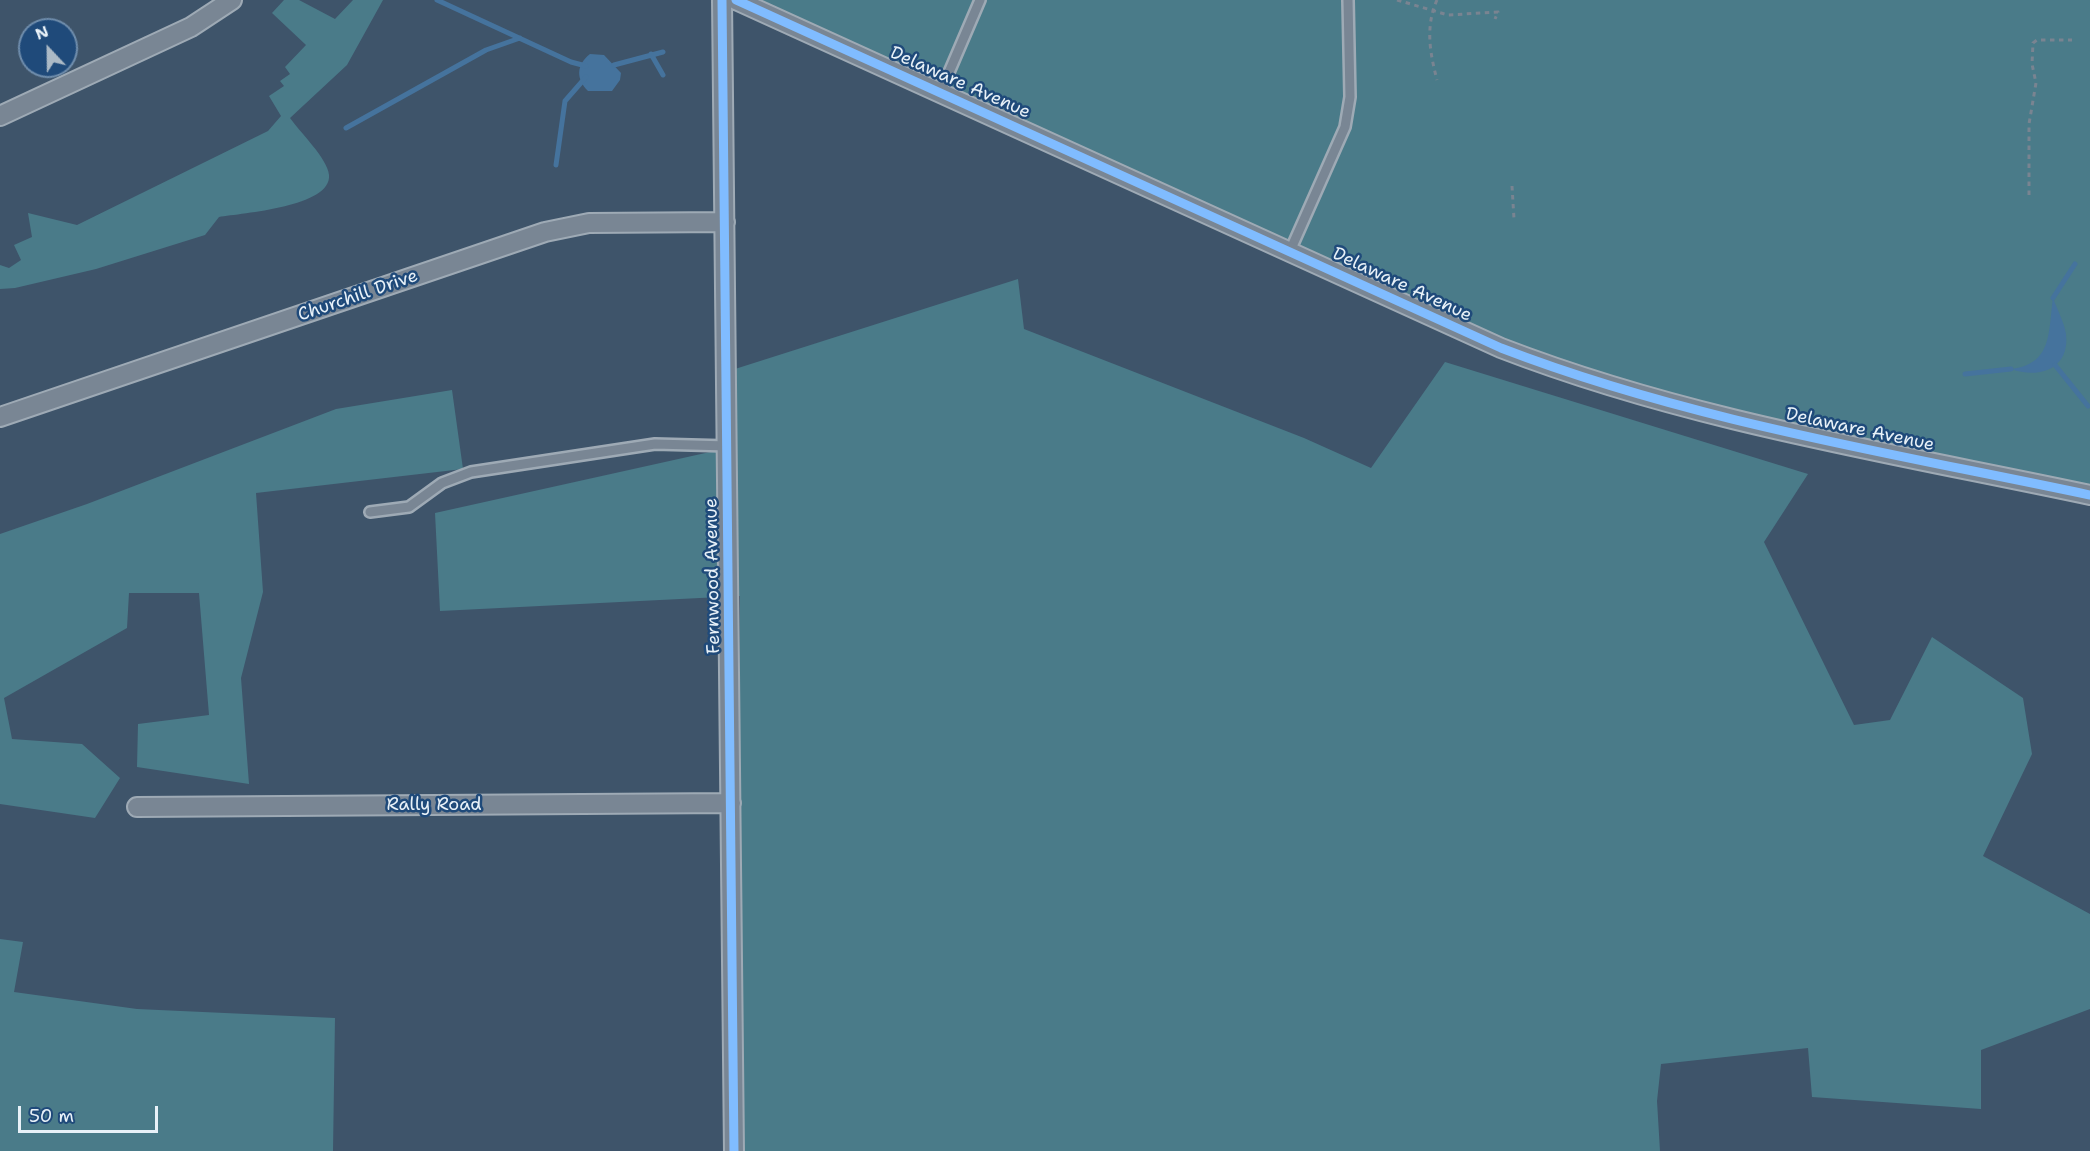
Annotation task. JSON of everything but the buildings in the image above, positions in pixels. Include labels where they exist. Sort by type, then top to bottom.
[{"type":"street","points":[[0,116],[191,27],[232,0]]},
{"type":"street","name":"Fernwood Avenue","points":[[722,0],[734,1151]]},
{"type":"street","name":"Delaware Avenue","points":[[736,0],[941,91],[1501,348],[1606,387],[1746,423],[2090,495]]},
{"type":"street","name":"Churchill Drive","points":[[0,417],[544,232],[589,223],[725,222]]},
{"type":"street","name":"Rally Road","points":[[137,807],[731,803]]},
{"type":"lane","points":[[941,91],[980,0]]},
{"type":"lane","points":[[1290,251],[1345,127],[1350,97],[1348,0]]},
{"type":"lane","points":[[370,512],[410,507],[442,483],[471,472],[654,444],[728,446]]},
{"type":"path","points":[[1397,0],[1448,15],[1498,12],[1494,20]]},
{"type":"path","points":[[1437,0],[1432,11],[1429,42],[1437,80]]},
{"type":"path","points":[[2029,195],[2029,124],[2036,83],[2032,64],[2033,43],[2037,40],[2072,40]]},
{"type":"path","points":[[1512,186],[1514,219]]},
{"type":"shaded area","points":[[284,0],[299,0],[335,19],[353,0],[383,0],[347,65],[290,118],[324,161],[329,175],[326,186],[302,201],[265,210],[219,217],[205,235],[96,269],[15,288],[0,289],[0,265],[9,268],[21,260],[14,245],[32,237],[28,213],[77,225],[268,131],[281,116],[269,96],[284,86],[280,81],[290,74],[285,67],[306,45],[272,13]]},
{"type":"shaded area","points":[[736,0],[2090,0],[2090,495],[1595,383]]},
{"type":"shaded area","points":[[590,54],[604,55],[621,73],[620,80],[612,91],[588,91],[581,82],[580,67]]},
{"type":"shaded area","points":[[1018,279],[1024,329],[1304,438],[1371,468],[1445,362],[1808,474],[1764,542],[1854,725],[1890,720],[1932,637],[2023,698],[2032,754],[1983,856],[2090,914],[2090,1009],[1981,1050],[1981,1109],[1812,1097],[1808,1048],[1661,1064],[1657,1101],[1660,1151],[736,1151],[740,596],[440,611],[435,513],[737,446],[735,369]]},
{"type":"shaded area","points":[[2053,298],[2066,334],[2063,356],[2057,364],[2041,372],[2021,372],[2011,369],[2035,361],[2041,353],[2049,334]]},
{"type":"shaded area","points":[[452,390],[463,469],[256,493],[263,592],[241,678],[249,784],[137,767],[138,724],[209,715],[199,593],[129,593],[127,628],[4,698],[12,739],[82,744],[120,778],[95,818],[0,804],[0,534],[87,504],[336,409]]},
{"type":"shaded area","points":[[0,939],[23,942],[14,992],[137,1009],[335,1018],[333,1151],[0,1151]]},
{"type":"waterway","points":[[437,0],[571,62],[586,66]]},
{"type":"waterway","points":[[346,128],[486,50],[520,38]]},
{"type":"waterway","points":[[614,65],[663,52]]},
{"type":"waterway","points":[[651,54],[663,75]]},
{"type":"waterway","points":[[556,165],[565,101],[586,77]]},
{"type":"waterway","points":[[2053,298],[2075,264]]},
{"type":"waterway","points":[[2055,365],[2088,406]]},
{"type":"waterway","points":[[1965,374],[2011,369]]},
{"type":"cycle path","points":[[722,0],[734,1151]]},
{"type":"cycle path","points":[[736,0],[1501,348],[1572,374],[1718,416],[2090,495]]}]
